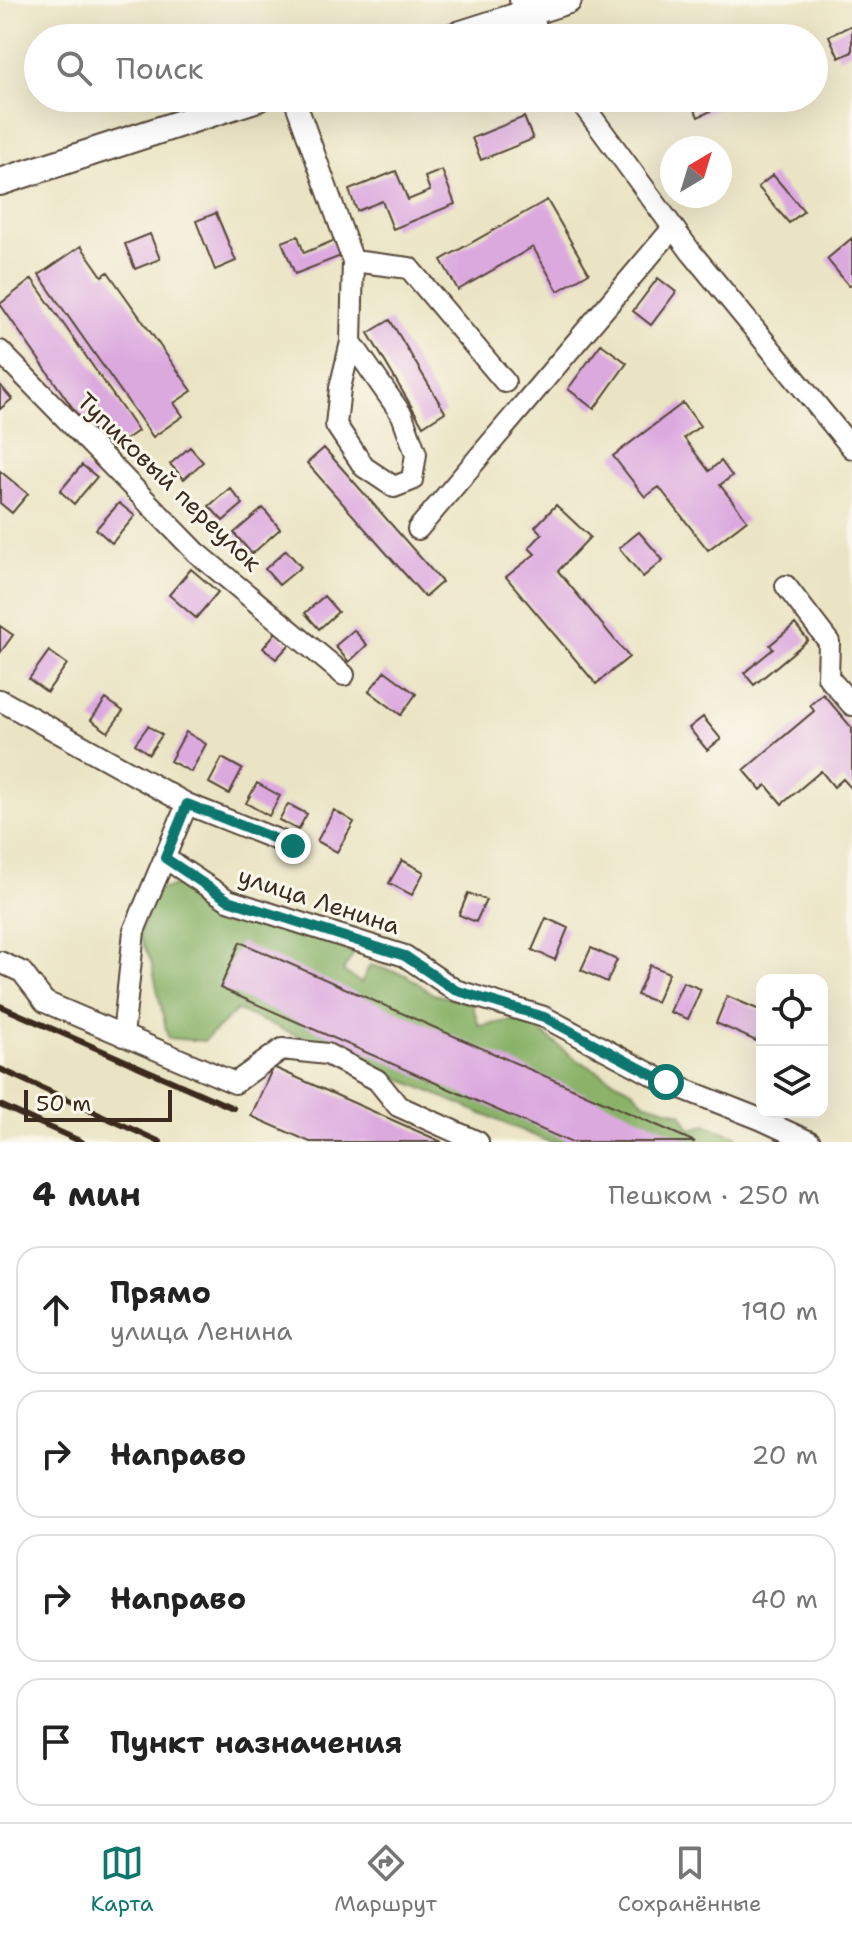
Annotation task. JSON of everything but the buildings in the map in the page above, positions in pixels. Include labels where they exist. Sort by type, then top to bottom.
[{"type":"main road","points":[[482,24],[525,6],[568,0]]},
{"type":"main road","points":[[0,182],[215,112]]},
{"type":"street","points":[[525,6],[534,24]]},
{"type":"street","points":[[299,112],[353,261],[351,342],[340,388],[336,425],[364,467],[394,487],[412,480],[416,454],[402,415],[351,342]]},
{"type":"street","points":[[588,112],[673,228],[852,448]]},
{"type":"street","points":[[418,529],[673,228]]},
{"type":"street","points":[[353,261],[409,268],[505,382]]},
{"type":"street","name":"Тупиковый переулок","points":[[0,351],[196,552],[344,675]]},
{"type":"street","points":[[786,586],[829,642],[828,677],[852,705]]},
{"type":"street","points":[[0,700],[187,804],[293,846]]},
{"type":"street","points":[[123,1036],[134,931],[187,804]]},
{"type":"street","name":"улица Ленина","points":[[165,858],[228,900],[405,956],[455,990],[544,1017],[666,1082],[800,1140]]},
{"type":"street","points":[[0,962],[22,972],[45,1002],[235,1083],[282,1049],[327,1054],[377,1080],[398,1106],[478,1142]]},
{"type":"green space","points":[[184,884],[218,909],[307,932],[354,953],[343,971],[361,983],[370,965],[406,975],[433,994],[472,1003],[479,1026],[514,1020],[537,1029],[577,1060],[632,1090],[644,1102],[681,1113],[690,1129],[706,1125],[736,1136],[738,1142],[549,1142],[237,1010],[204,1041],[168,1038],[151,961],[139,935],[157,890]]},
{"type":"railway","points":[[0,1006],[233,1108]]},
{"type":"railway","points":[[0,1069],[160,1142]]},
{"type":"railway","points":[[0,1105],[82,1142]]},
{"type":"route","points":[[293,846],[187,804],[165,858],[228,900],[405,956],[455,990],[544,1017],[666,1082]]}]
